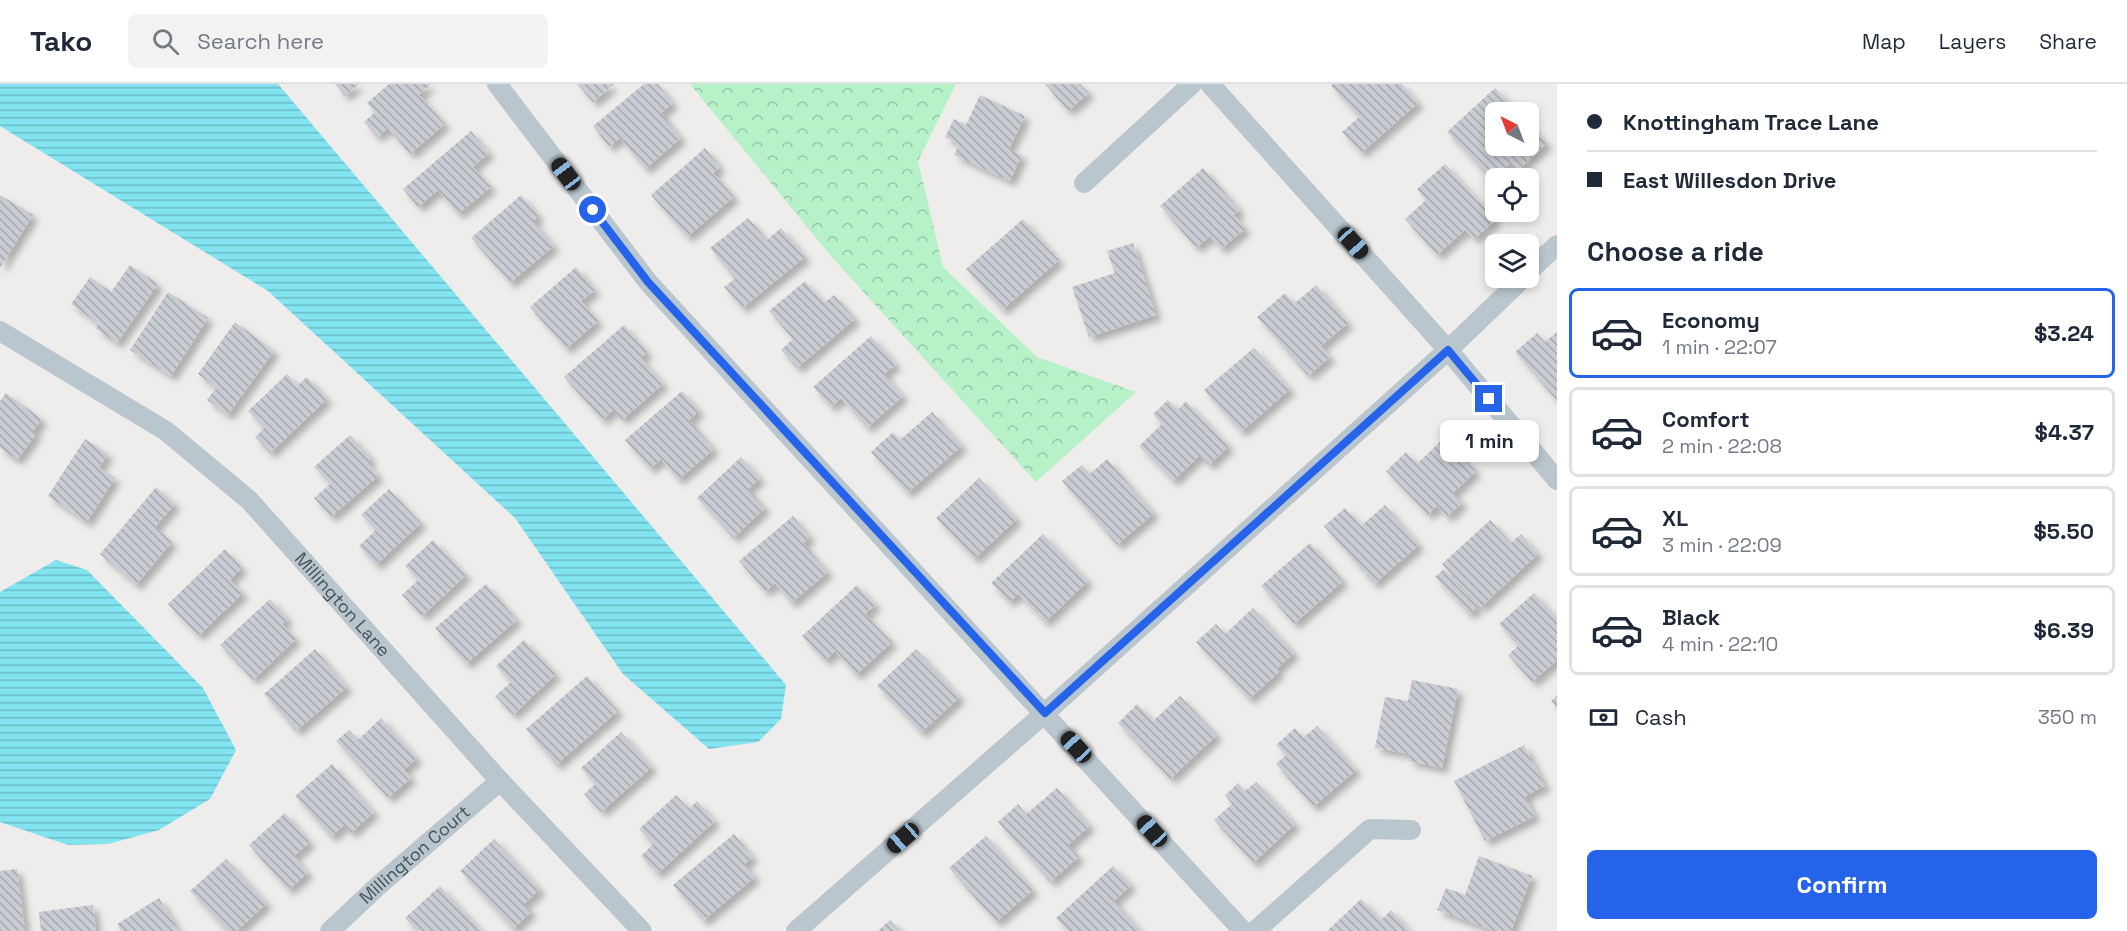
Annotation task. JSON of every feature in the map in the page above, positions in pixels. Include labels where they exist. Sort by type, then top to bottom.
[{"type":"street","points":[[497,84],[648,282],[1243,931]]},
{"type":"street","points":[[1084,183],[1192,84]]},
{"type":"street","points":[[1210,84],[1448,350],[1557,480]]},
{"type":"street","points":[[1539,262],[1557,245]]},
{"type":"street","points":[[796,931],[1045,713],[1448,350],[1513,288]]},
{"type":"street","name":"Millington Lane","points":[[0,331],[166,431],[249,500],[500,781],[642,931]]},
{"type":"street","name":"Millington Court","points":[[330,931],[379,885],[500,781]]},
{"type":"street","points":[[1255,931],[1370,829],[1411,830]]},
{"type":"green space","points":[[690,84],[956,84],[918,161],[943,267],[1037,357],[1136,392],[1036,482],[830,255]]},
{"type":"water","points":[[0,84],[278,84],[786,685],[781,719],[758,742],[709,749],[623,674],[515,518],[268,291],[0,126]]},
{"type":"water","points":[[56,560],[87,570],[203,688],[236,750],[210,799],[159,830],[108,844],[68,845],[0,822],[0,592]]},
{"type":"building","points":[[335,84],[359,84],[345,96]]},
{"type":"building","points":[[389,84],[431,84],[419,95],[445,124],[410,154],[388,128],[377,137],[364,122],[375,112],[367,103]]},
{"type":"building","points":[[577,84],[614,84],[593,102]]},
{"type":"building","points":[[644,84],[658,84],[673,103],[661,113],[681,138],[645,169],[620,138],[609,147],[593,126]]},
{"type":"building","points":[[1045,84],[1080,84],[1089,93],[1068,111]]},
{"type":"building","points":[[1333,84],[1402,84],[1418,103],[1361,153],[1342,132],[1359,117],[1331,86]]},
{"type":"building","points":[[1495,88],[1508,102],[1485,102],[1485,156],[1534,156],[1521,168],[1515,168],[1510,163],[1504,168],[1485,168],[1485,173],[1447,132]]},
{"type":"building","points":[[980,95],[1025,116],[1009,149],[1022,155],[1010,181],[954,155],[959,144],[945,137],[954,119],[966,125]]},
{"type":"building","points":[[471,131],[489,153],[473,167],[491,187],[458,214],[438,190],[418,207],[403,189]]},
{"type":"building","points":[[1539,135],[1547,143],[1539,151]]},
{"type":"building","points":[[705,148],[720,167],[713,173],[734,197],[687,237],[651,195]]},
{"type":"building","points":[[1445,164],[1485,208],[1485,222],[1494,222],[1474,239],[1465,230],[1437,255],[1405,219],[1426,200],[1417,189]]},
{"type":"building","points":[[1203,168],[1240,210],[1217,230],[1235,216],[1245,229],[1221,249],[1210,236],[1196,248],[1160,206]]},
{"type":"building","points":[[0,195],[33,215],[0,268]]},
{"type":"building","points":[[521,195],[539,216],[533,221],[554,246],[510,283],[471,238]]},
{"type":"building","points":[[748,218],[767,240],[781,228],[805,257],[742,308],[724,287],[735,279],[710,248]]},
{"type":"building","points":[[1023,219],[1059,260],[1002,310],[966,269]]},
{"type":"building","points":[[1133,243],[1156,315],[1089,337],[1072,287],[1115,273],[1107,251]]},
{"type":"building","points":[[130,265],[158,284],[117,343],[95,328],[99,324],[71,304],[90,277],[111,292]]},
{"type":"building","points":[[576,267],[595,290],[581,301],[598,321],[566,349],[530,307]]},
{"type":"building","points":[[805,281],[824,303],[834,295],[855,319],[797,368],[781,350],[793,339],[769,311]]},
{"type":"building","points":[[1316,285],[1348,323],[1321,346],[1330,357],[1308,376],[1257,317],[1285,293],[1294,304]]},
{"type":"building","points":[[168,292],[208,318],[171,376],[130,350]]},
{"type":"building","points":[[235,322],[274,351],[228,415],[207,400],[216,388],[198,374]]},
{"type":"building","points":[[624,325],[647,352],[641,358],[663,384],[622,420],[613,410],[602,420],[564,377]]},
{"type":"building","points":[[1557,332],[1557,401],[1515,352],[1537,333],[1545,342]]},
{"type":"building","points":[[871,336],[896,364],[884,374],[903,396],[867,428],[841,398],[831,407],[813,387]]},
{"type":"building","points":[[1254,348],[1290,389],[1241,432],[1204,390]]},
{"type":"building","points":[[287,374],[297,386],[307,377],[327,399],[270,453],[255,437],[264,428],[248,411]]},
{"type":"building","points":[[682,391],[699,411],[689,420],[714,449],[678,480],[661,459],[650,469],[625,440]]},
{"type":"building","points":[[6,393],[42,419],[33,431],[36,434],[17,460],[0,448],[0,401]]},
{"type":"building","points":[[1168,400],[1178,410],[1186,401],[1229,446],[1209,465],[1200,455],[1173,481],[1139,446],[1162,424],[1153,414]]},
{"type":"building","points":[[932,412],[962,446],[907,493],[871,452],[893,432],[900,440]]},
{"type":"building","points":[[350,435],[371,458],[367,462],[378,476],[331,517],[314,498],[330,484],[314,467]]},
{"type":"building","points":[[1444,438],[1476,471],[1453,493],[1462,503],[1447,517],[1437,506],[1428,515],[1386,471],[1406,452],[1417,464]]},
{"type":"building","points":[[85,439],[108,454],[99,468],[115,478],[87,522],[48,496]]},
{"type":"building","points":[[741,457],[760,478],[748,489],[765,508],[733,538],[697,498]]},
{"type":"building","points":[[1107,459],[1154,513],[1117,545],[1062,481],[1082,465],[1090,474]]},
{"type":"building","points":[[979,478],[1017,519],[974,559],[936,518]]},
{"type":"building","points":[[156,487],[175,504],[155,527],[172,542],[136,585],[100,554]]},
{"type":"building","points":[[389,489],[421,523],[376,565],[359,546],[376,530],[361,515]]},
{"type":"building","points":[[1385,505],[1419,545],[1374,584],[1324,526],[1345,508],[1361,526]]},
{"type":"building","points":[[793,516],[810,537],[803,543],[828,572],[791,603],[775,583],[765,592],[739,561]]},
{"type":"building","points":[[1490,520],[1511,543],[1521,534],[1538,554],[1481,607],[1442,564]]},
{"type":"building","points":[[1043,534],[1088,581],[1045,622],[1018,594],[1009,602],[991,583]]},
{"type":"building","points":[[433,540],[466,575],[422,616],[402,595],[418,580],[405,566]]},
{"type":"building","points":[[1310,543],[1343,581],[1294,624],[1261,586]]},
{"type":"building","points":[[225,549],[242,568],[230,580],[243,593],[198,636],[168,604]]},
{"type":"building","points":[[1444,569],[1478,607],[1469,614],[1435,577]]},
{"type":"building","points":[[486,584],[517,620],[466,664],[435,628]]},
{"type":"building","points":[[857,585],[876,605],[865,614],[892,642],[856,675],[835,651],[825,661],[802,636]]},
{"type":"building","points":[[1534,593],[1557,619],[1557,660],[1532,682],[1508,655],[1518,646],[1499,624]]},
{"type":"building","points":[[270,599],[288,619],[282,624],[296,639],[253,680],[220,645]]},
{"type":"building","points":[[1253,608],[1294,653],[1276,669],[1279,672],[1249,699],[1196,642],[1216,624],[1225,634]]},
{"type":"building","points":[[524,640],[556,674],[513,715],[495,696],[511,682],[496,666]]},
{"type":"building","points":[[315,649],[347,687],[296,731],[264,694]]},
{"type":"building","points":[[916,649],[960,697],[921,733],[877,686]]},
{"type":"building","points":[[587,676],[618,711],[556,765],[526,729]]},
{"type":"building","points":[[1412,680],[1458,689],[1442,768],[1409,761],[1410,754],[1375,748],[1385,697],[1408,701]]},
{"type":"building","points":[[1557,695],[1557,708],[1551,701]]},
{"type":"building","points":[[1180,696],[1217,735],[1170,779],[1118,723],[1137,704],[1153,721]]},
{"type":"building","points":[[381,718],[417,758],[404,770],[411,778],[388,798],[336,741],[349,730],[358,740]]},
{"type":"building","points":[[1317,726],[1356,770],[1313,807],[1276,764],[1286,755],[1276,745],[1295,728],[1303,738]]},
{"type":"building","points":[[621,732],[652,767],[601,812],[584,794],[595,784],[581,768]]},
{"type":"building","points":[[1524,745],[1545,786],[1525,796],[1535,816],[1485,841],[1454,781]]},
{"type":"building","points":[[332,764],[374,812],[351,833],[344,825],[331,837],[295,796]]},
{"type":"building","points":[[1256,782],[1295,824],[1253,863],[1214,820],[1232,804],[1225,795],[1238,783],[1245,791]]},
{"type":"building","points":[[1057,788],[1090,826],[1068,845],[1079,857],[1050,882],[998,822],[1018,804],[1026,814]]},
{"type":"building","points":[[676,795],[689,809],[697,801],[715,821],[657,874],[641,856],[653,844],[639,829]]},
{"type":"building","points":[[285,813],[310,842],[294,856],[308,873],[288,890],[249,845]]},
{"type":"building","points":[[734,834],[753,857],[744,864],[755,877],[703,921],[673,885]]},
{"type":"building","points":[[986,836],[1033,890],[996,922],[949,868]]},
{"type":"building","points":[[494,839],[540,889],[524,904],[531,912],[513,929],[460,871]]},
{"type":"building","points":[[1479,856],[1532,876],[1511,931],[1495,931],[1437,910],[1446,888],[1465,895]]},
{"type":"building","points":[[226,859],[267,903],[237,931],[227,931],[190,891]]},
{"type":"building","points":[[1113,866],[1131,885],[1114,901],[1141,931],[1068,931],[1056,918]]},
{"type":"building","points":[[17,869],[25,930],[0,931],[0,871]]},
{"type":"building","points":[[440,886],[482,931],[417,931],[405,918]]},
{"type":"building","points":[[159,898],[179,931],[121,931],[117,924]]},
{"type":"building","points":[[1361,899],[1381,920],[1391,910],[1410,931],[1327,931]]},
{"type":"building","points":[[93,905],[96,931],[41,931],[39,912]]},
{"type":"building","points":[[890,920],[900,931],[878,931]]},
{"type":"route","points":[[593,210],[648,282],[1045,713],[1448,350],[1489,399]]}]
